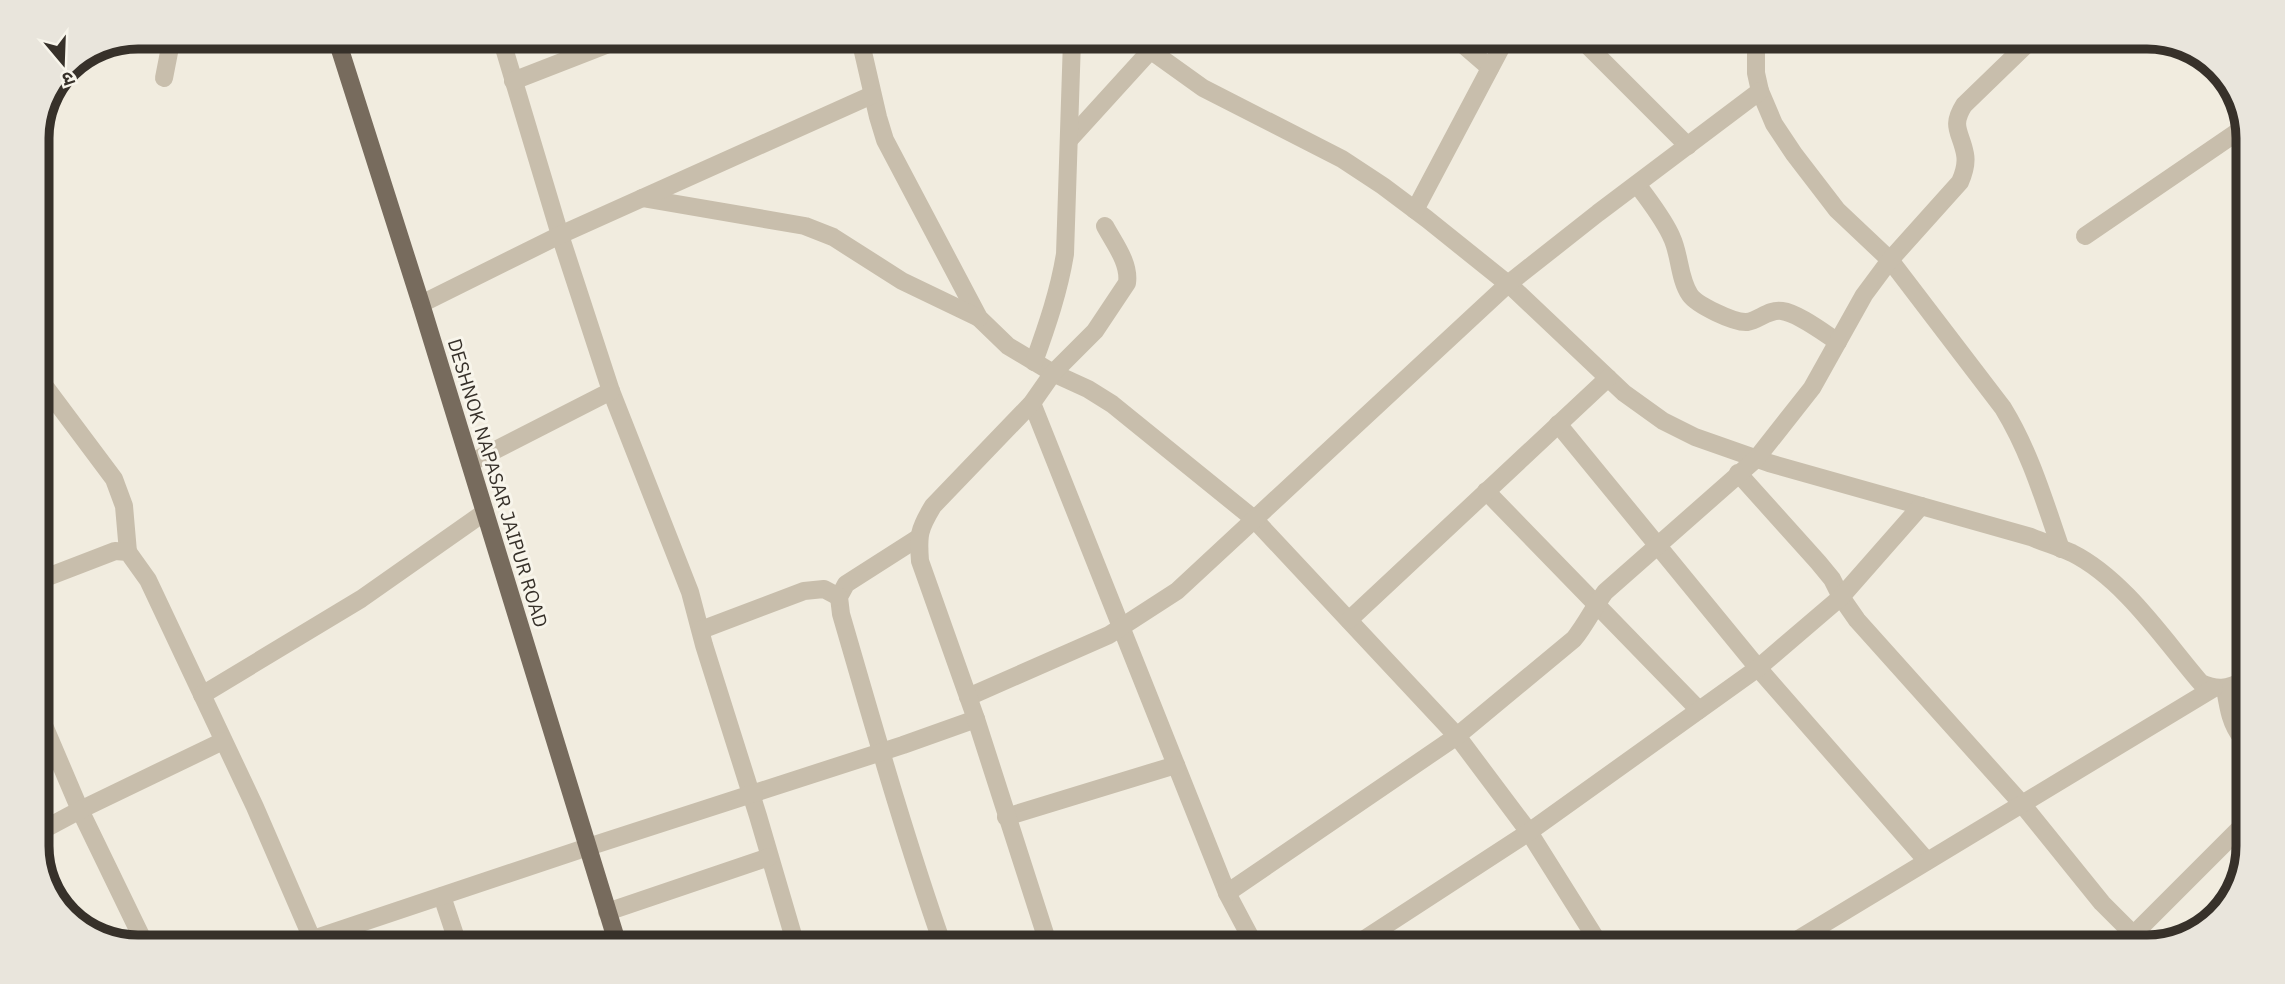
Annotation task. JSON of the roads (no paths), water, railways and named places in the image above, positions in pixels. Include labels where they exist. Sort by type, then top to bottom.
[{"type":"main road","name":"DESHNOK NAPASAR JAIPUR ROAD","points":[[340,49],[615,935]]},
{"type":"street","points":[[164,78],[170,49]]},
{"type":"street","points":[[504,49],[559,235],[611,391],[690,593],[793,935]]},
{"type":"street","points":[[513,81],[593,49]]},
{"type":"street","points":[[862,49],[885,139],[979,318],[1008,346],[1112,404],[1254,519],[1457,736],[1529,832],[1594,935]]},
{"type":"street","points":[[1034,362],[1054,306],[1065,254],[1072,49]]},
{"type":"street","points":[[1069,140],[1137,49]]},
{"type":"street","points":[[1148,49],[1203,88],[1342,159],[1415,210],[1508,284],[1624,393],[1663,421],[1695,437],[1756,459],[2031,537],[2061,549],[2087,563],[2128,597],[2201,683],[2220,688]]},
{"type":"street","points":[[1468,49],[1490,68]]},
{"type":"street","points":[[1415,210],[1500,49]]},
{"type":"street","points":[[1591,49],[1688,146]]},
{"type":"street","points":[[1756,49],[1756,73],[1760,91],[1774,124],[1794,154],[1838,210],[1890,260],[2003,408],[2019,433],[2061,549]]},
{"type":"street","points":[[1227,893],[1457,736],[1574,639],[1586,625],[1595,605],[1605,592],[1756,459],[1812,388],[1864,295],[1890,260],[1960,182],[1966,168],[1966,155],[1956,128],[1958,116],[1964,106],[2022,49]]},
{"type":"street","points":[[968,696],[1092,643],[1177,591],[1508,284],[1760,91]]},
{"type":"street","points":[[421,304],[559,235],[872,95]]},
{"type":"street","points":[[2085,236],[2236,134]]},
{"type":"street","points":[[1637,184],[1671,235],[1678,252],[1685,285],[1698,303],[1744,322],[1770,311],[1789,312],[1838,342]]},
{"type":"street","points":[[642,198],[804,226],[833,237],[902,281],[979,318]]},
{"type":"street","points":[[1045,935],[976,719],[920,561],[918,538],[923,522],[933,506],[1032,403],[1054,373],[1095,331],[1127,283],[1126,265],[1105,226]]},
{"type":"street","points":[[1349,620],[1608,378]]},
{"type":"street","points":[[470,463],[611,391]]},
{"type":"street","points":[[49,392],[114,479],[124,506],[128,552],[148,580],[310,935]]},
{"type":"street","points":[[1032,403],[1227,893],[1249,935]]},
{"type":"street","points":[[1558,424],[1758,668],[1927,862]]},
{"type":"street","points":[[1738,473],[1832,579],[1857,620],[2022,804],[2128,935]]},
{"type":"street","points":[[1486,491],[1699,710]]},
{"type":"street","points":[[1371,935],[1529,832],[1758,668],[1841,597],[1921,506]]},
{"type":"street","points":[[202,695],[361,599],[485,512]]},
{"type":"street","points":[[918,538],[846,584],[839,597],[841,614],[881,752],[939,935]]},
{"type":"street","points":[[49,576],[100,555],[115,551],[128,552]]},
{"type":"street","points":[[701,630],[804,591],[824,589],[839,597]]},
{"type":"street","points":[[1809,935],[2022,804],[2220,688],[2236,683]]},
{"type":"street","points":[[2220,688],[2236,731]]},
{"type":"street","points":[[327,935],[976,719]]},
{"type":"street","points":[[49,737],[80,810],[141,935]]},
{"type":"street","points":[[49,827],[223,741]]},
{"type":"street","points":[[1006,817],[1177,765]]},
{"type":"street","points":[[2141,935],[2236,832]]},
{"type":"street","points":[[607,912],[769,857]]},
{"type":"street","points":[[442,896],[455,935]]}]
